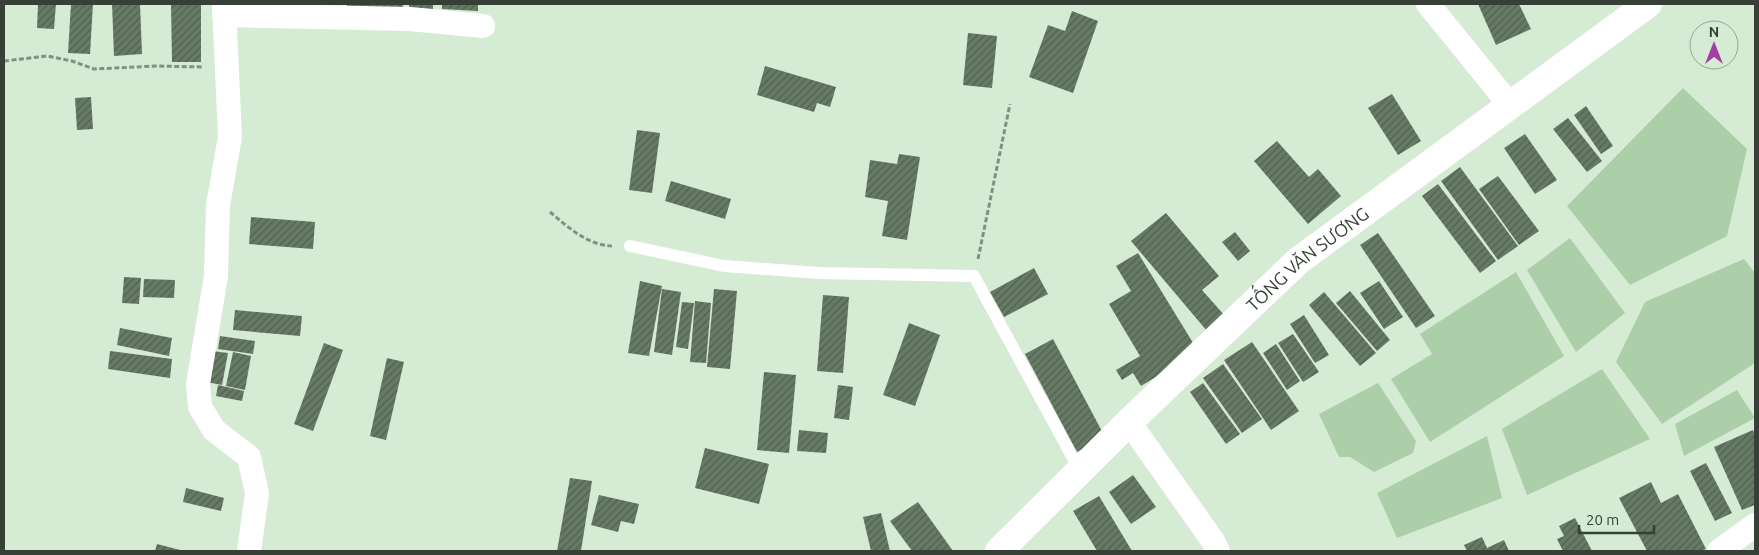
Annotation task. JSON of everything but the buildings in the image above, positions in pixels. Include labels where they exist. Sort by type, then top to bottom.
[{"type":"street","points":[[1428,4],[1510,105]]},
{"type":"street","name":"TỐNG VĂN SƯƠNG","points":[[999,551],[1129,422],[1298,261],[1648,4]]},
{"type":"street","points":[[249,551],[258,493],[249,457],[214,430],[200,407],[198,384],[216,276],[218,205],[230,137],[224,10],[410,19],[483,26]]},
{"type":"street","points":[[1129,422],[1218,551]]},
{"type":"street","points":[[1719,551],[1755,525]]},
{"type":"lane","points":[[630,246],[724,266],[819,273],[974,276],[1080,470]]},
{"type":"path","points":[[4,61],[48,56],[94,68],[156,66],[226,67]]},
{"type":"path","points":[[974,276],[1010,104]]},
{"type":"path","points":[[550,212],[577,234],[601,246],[630,246]]},
{"type":"shaded area","points":[[1683,88],[1747,149],[1727,236],[1630,285],[1567,206]]},
{"type":"shaded area","points":[[1570,238],[1625,313],[1576,352],[1527,270]]},
{"type":"shaded area","points":[[1744,259],[1755,273],[1755,363],[1662,424],[1616,362],[1645,302]]},
{"type":"shaded area","points":[[1516,272],[1564,356],[1430,442],[1391,379],[1432,354],[1420,334]]},
{"type":"shaded area","points":[[1602,369],[1650,439],[1527,495],[1502,429]]},
{"type":"shaded area","points":[[1378,383],[1416,441],[1413,453],[1374,472],[1350,457],[1339,457],[1319,414]]},
{"type":"shaded area","points":[[1737,390],[1755,418],[1684,456],[1675,424]]},
{"type":"shaded area","points":[[1487,436],[1502,498],[1397,538],[1377,493]]}]
